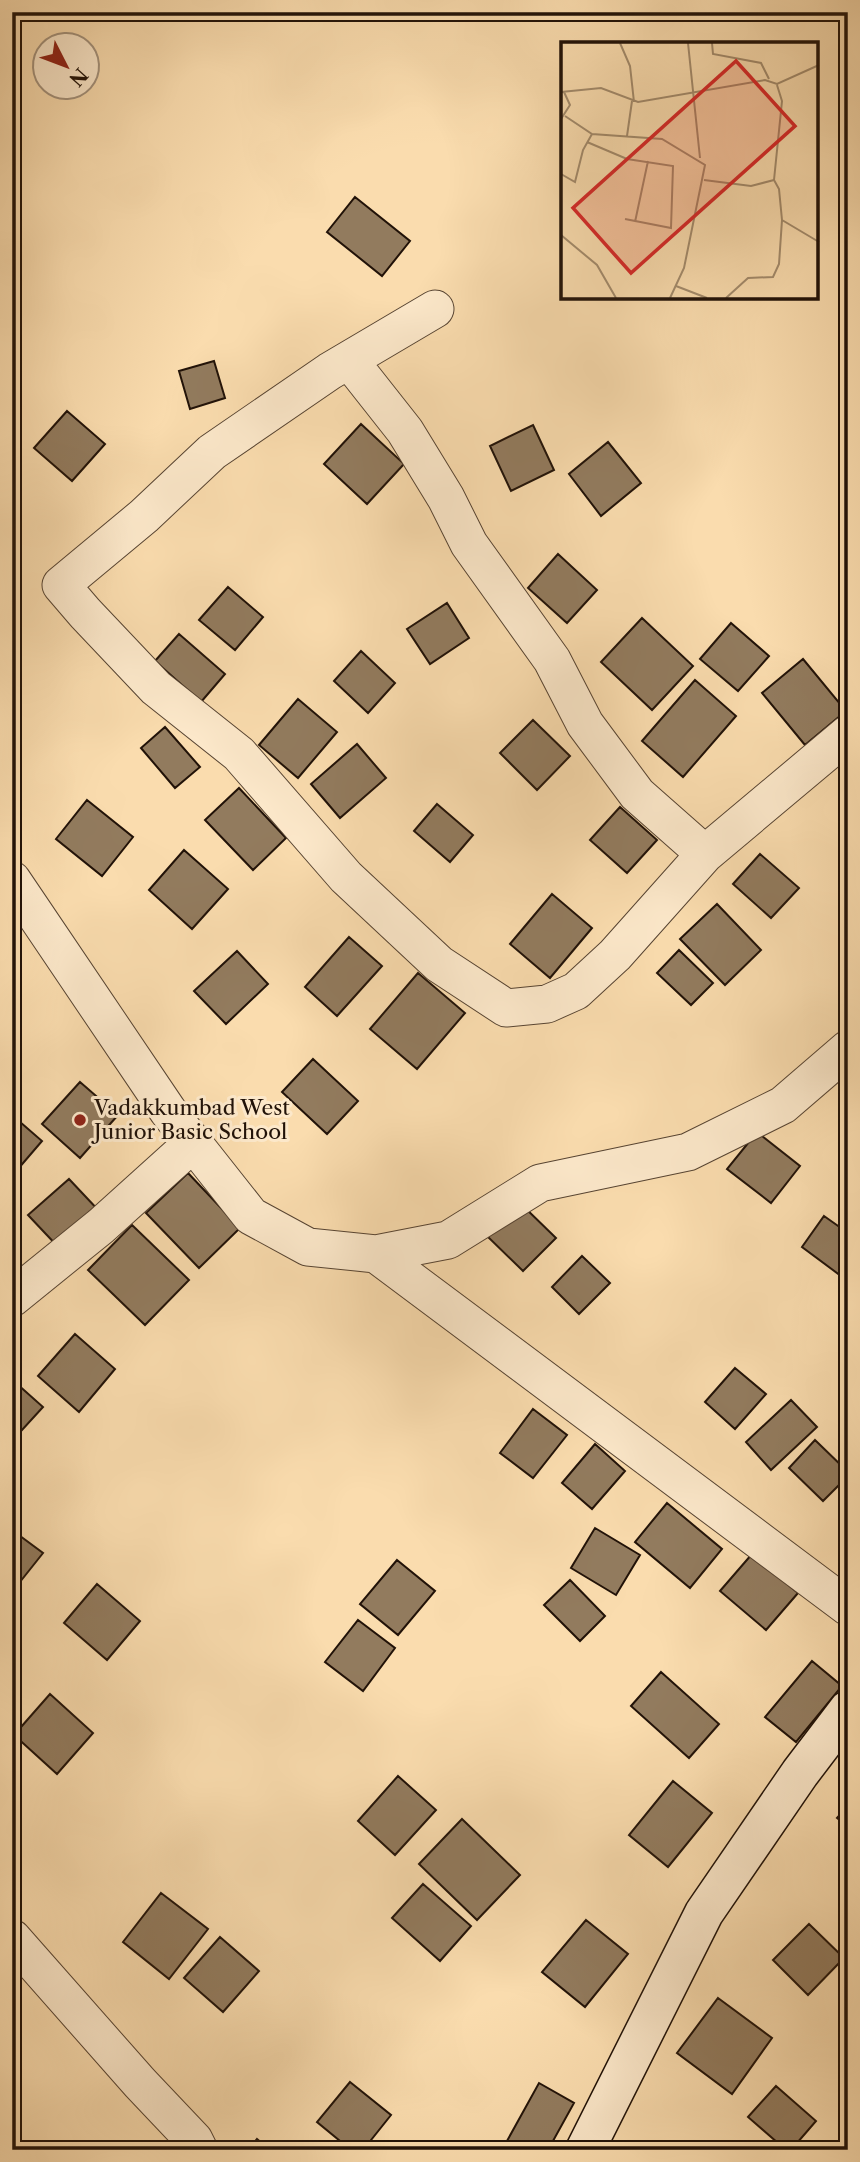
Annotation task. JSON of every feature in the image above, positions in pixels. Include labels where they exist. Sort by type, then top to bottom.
[{"type":"main road","points":[[585,2150],[704,1913],[800,1773],[848,1710]]},
{"type":"street","points":[[435,309],[349,360],[212,452],[144,516],[61,585],[156,688],[239,754],[346,877],[439,964],[506,1008],[547,1004],[576,990],[615,955],[705,855],[848,734]]},
{"type":"street","points":[[349,360],[405,431],[446,498],[470,544],[552,660],[585,724],[637,794],[705,855]]},
{"type":"street","points":[[12,880],[168,1111],[251,1216],[308,1247],[376,1254],[448,1240],[540,1183],[688,1152],[783,1105],[848,1049]]},
{"type":"street","points":[[12,1298],[101,1226],[193,1143]]},
{"type":"street","points":[[376,1254],[848,1607]]},
{"type":"street","points":[[12,1938],[194,2140],[199,2150]]},
{"type":"building","points":[[355,197],[410,241],[382,276],[327,232]]},
{"type":"building","points":[[214,361],[225,398],[190,409],[179,371]]},
{"type":"building","points":[[67,411],[105,444],[72,481],[34,448]]},
{"type":"building","points":[[361,424],[404,464],[367,504],[324,464]]},
{"type":"building","points":[[533,425],[554,470],[511,491],[490,446]]},
{"type":"building","points":[[608,442],[641,483],[601,516],[569,474]]},
{"type":"building","points":[[558,554],[597,590],[567,623],[528,588]]},
{"type":"building","points":[[228,587],[263,617],[235,650],[199,620]]},
{"type":"building","points":[[447,603],[469,638],[430,664],[407,629]]},
{"type":"building","points":[[642,618],[693,666],[652,710],[601,662]]},
{"type":"building","points":[[731,623],[769,656],[738,691],[700,659]]},
{"type":"building","points":[[179,634],[225,674],[201,702],[155,661]]},
{"type":"building","points":[[361,651],[395,683],[368,713],[334,681]]},
{"type":"building","points":[[803,659],[846,711],[805,745],[762,693]]},
{"type":"building","points":[[695,680],[736,716],[683,777],[642,741]]},
{"type":"building","points":[[298,699],[337,732],[298,778],[259,745]]},
{"type":"building","points":[[533,720],[570,756],[537,790],[500,753]]},
{"type":"building","points":[[165,727],[200,767],[175,788],[141,748]]},
{"type":"building","points":[[357,744],[386,778],[340,818],[311,784]]},
{"type":"building","points":[[239,788],[286,838],[253,870],[205,820]]},
{"type":"building","points":[[87,800],[133,837],[102,876],[56,839]]},
{"type":"building","points":[[437,804],[473,835],[450,862],[414,831]]},
{"type":"building","points":[[620,807],[657,840],[627,873],[590,840]]},
{"type":"building","points":[[184,850],[228,889],[192,929],[149,890]]},
{"type":"building","points":[[760,854],[799,888],[771,918],[733,884]]},
{"type":"building","points":[[552,894],[592,928],[550,978],[510,944]]},
{"type":"building","points":[[717,904],[761,950],[725,985],[680,939]]},
{"type":"building","points":[[349,937],[382,966],[337,1016],[305,987]]},
{"type":"building","points":[[679,950],[713,983],[691,1005],[657,973]]},
{"type":"building","points":[[237,951],[268,984],[226,1024],[194,991]]},
{"type":"building","points":[[418,973],[465,1013],[417,1069],[370,1029]]},
{"type":"building","points":[[313,1059],[358,1101],[327,1134],[282,1092]]},
{"type":"building","name":"Vadakkumbad West Junior Basic School","points":[[80,1082],[118,1115],[80,1158],[42,1124]]},
{"type":"building","points":[[12,1115],[42,1141],[12,1176]]},
{"type":"building","points":[[757,1132],[800,1166],[771,1203],[727,1169]]},
{"type":"building","points":[[188,1173],[240,1228],[199,1268],[146,1213]]},
{"type":"building","points":[[69,1179],[101,1213],[61,1250],[28,1215]]},
{"type":"building","points":[[519,1202],[556,1238],[523,1271],[486,1235]]},
{"type":"building","points":[[824,1216],[848,1233],[848,1266],[841,1276],[802,1247]]},
{"type":"building","points":[[132,1225],[189,1280],[145,1325],[88,1270]]},
{"type":"building","points":[[582,1256],[610,1283],[579,1314],[552,1287]]},
{"type":"building","points":[[75,1334],[115,1369],[79,1412],[38,1376]]},
{"type":"building","points":[[735,1368],[766,1394],[735,1429],[705,1402]]},
{"type":"building","points":[[16,1383],[43,1407],[12,1441],[12,1387]]},
{"type":"building","points":[[791,1400],[817,1427],[771,1470],[746,1442]]},
{"type":"building","points":[[533,1409],[567,1435],[533,1478],[500,1453]]},
{"type":"building","points":[[815,1440],[848,1472],[848,1476],[823,1501],[789,1468]]},
{"type":"building","points":[[595,1444],[625,1471],[592,1509],[562,1483]]},
{"type":"building","points":[[667,1503],[722,1549],[690,1588],[635,1542]]},
{"type":"building","points":[[595,1528],[640,1555],[616,1595],[571,1568]]},
{"type":"building","points":[[12,1530],[43,1553],[12,1592]]},
{"type":"building","points":[[752,1554],[798,1593],[766,1630],[720,1591]]},
{"type":"building","points":[[397,1560],[435,1591],[398,1635],[360,1604]]},
{"type":"building","points":[[570,1580],[605,1616],[580,1641],[544,1605]]},
{"type":"building","points":[[97,1584],[140,1621],[107,1660],[64,1623]]},
{"type":"building","points":[[358,1620],[395,1648],[363,1691],[325,1662]]},
{"type":"building","points":[[812,1661],[842,1686],[796,1742],[765,1717]]},
{"type":"building","points":[[661,1672],[719,1724],[689,1758],[631,1706]]},
{"type":"building","points":[[50,1694],[93,1733],[57,1774],[14,1735]]},
{"type":"building","points":[[398,1776],[436,1810],[395,1855],[358,1821]]},
{"type":"building","points":[[673,1781],[712,1813],[668,1867],[629,1835]]},
{"type":"building","points":[[848,1806],[848,1827],[837,1818]]},
{"type":"building","points":[[462,1819],[520,1875],[477,1920],[419,1864]]},
{"type":"building","points":[[423,1884],[471,1926],[440,1961],[392,1918]]},
{"type":"building","points":[[161,1893],[208,1929],[169,1979],[123,1942]]},
{"type":"building","points":[[586,1920],[628,1954],[585,2007],[542,1972]]},
{"type":"building","points":[[809,1924],[844,1958],[808,1995],[773,1960]]},
{"type":"building","points":[[220,1937],[259,1971],[223,2012],[184,1978]]},
{"type":"building","points":[[718,1998],[772,2038],[732,2094],[677,2053]]},
{"type":"building","points":[[350,2082],[391,2115],[363,2150],[351,2150],[317,2122]]},
{"type":"building","points":[[539,2083],[574,2103],[548,2150],[502,2150]]},
{"type":"building","points":[[776,2086],[816,2121],[791,2150],[786,2150],[748,2117]]},
{"type":"building","points":[[257,2139],[270,2150],[248,2150]]},
{"type":"place","name":"Vadakkumbad West Junior Basic School","points":[[80,1120]]}]
